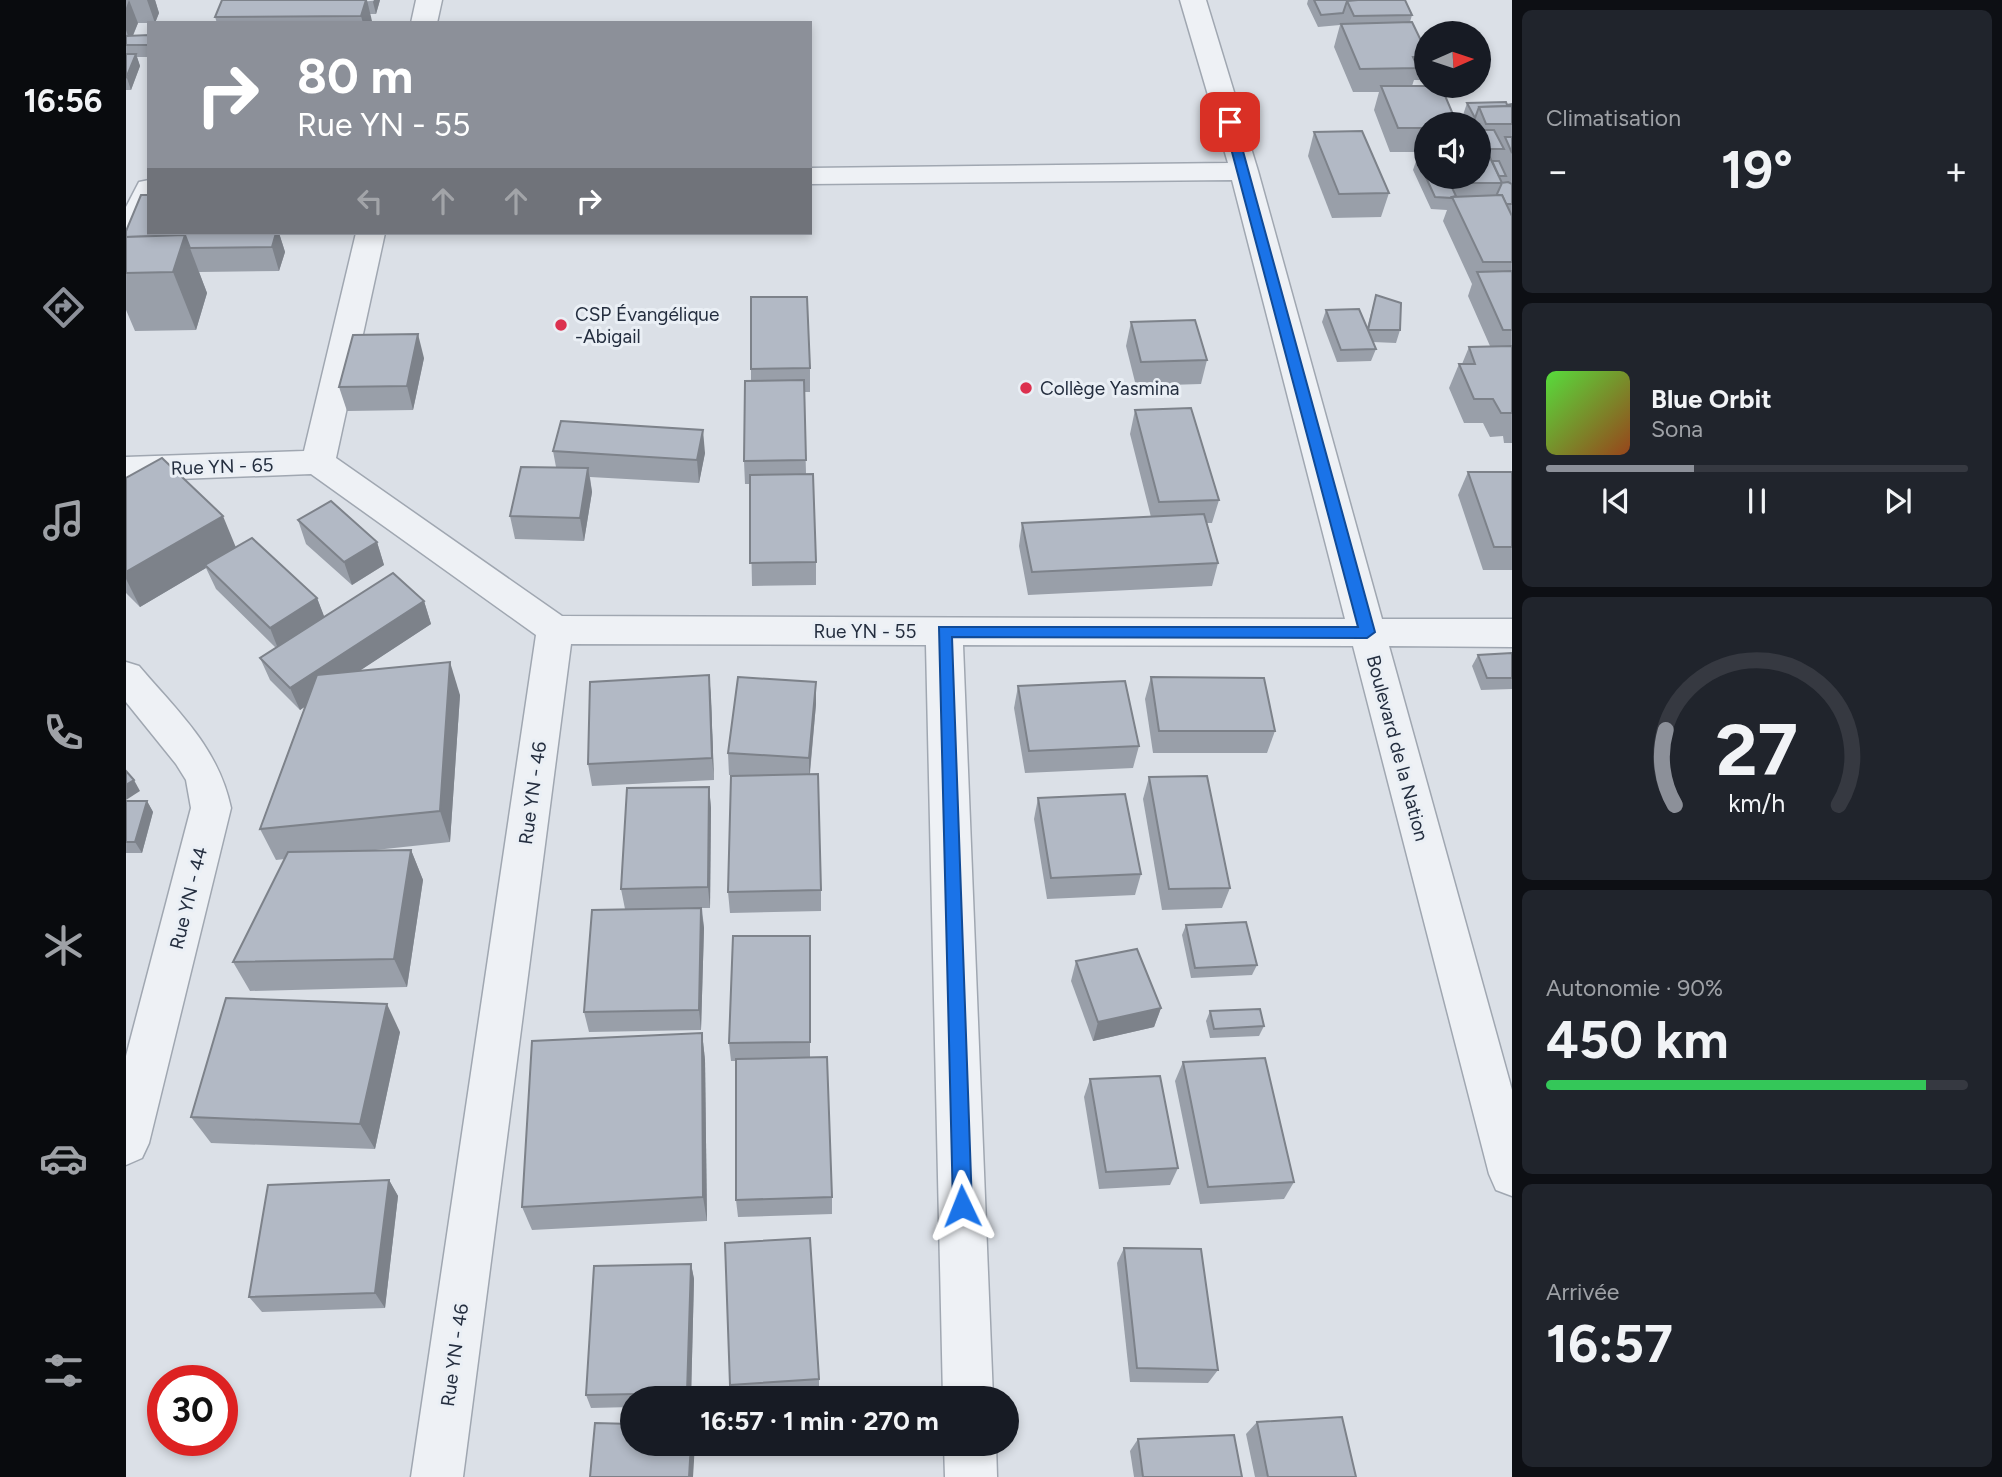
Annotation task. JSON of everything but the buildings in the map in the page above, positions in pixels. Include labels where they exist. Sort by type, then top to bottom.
[{"type":"street","points":[[424,21],[429,0]]},
{"type":"street","name":"Boulevard de la Nation","points":[[1193,0],[1244,170],[1512,1174]]},
{"type":"street","points":[[812,176],[1244,170]]},
{"type":"street","points":[[126,240],[147,193]]},
{"type":"street","points":[[371,235],[318,462],[555,630]]},
{"type":"street","name":"Rue YN - 65","points":[[126,469],[318,462]]},
{"type":"street","name":"Rue YN - 55","points":[[555,630],[1512,633]]},
{"type":"street","name":"Rue YN - 46","points":[[437,1477],[555,630]]},
{"type":"street","points":[[944,631],[968,1386]]},
{"type":"street","name":"Rue YN - 44","points":[[126,676],[190,753],[205,778],[211,808],[126,1143]]},
{"type":"street","points":[[970,1456],[971,1477]]},
{"type":"place","name":"CSP Évangélique -Abigail","points":[[561,325]]},
{"type":"place","name":"Collège Yasmina","points":[[1026,388]]},
{"type":"route","points":[[962,1206],[944,631],[1367,632],[1230,122]]}]
